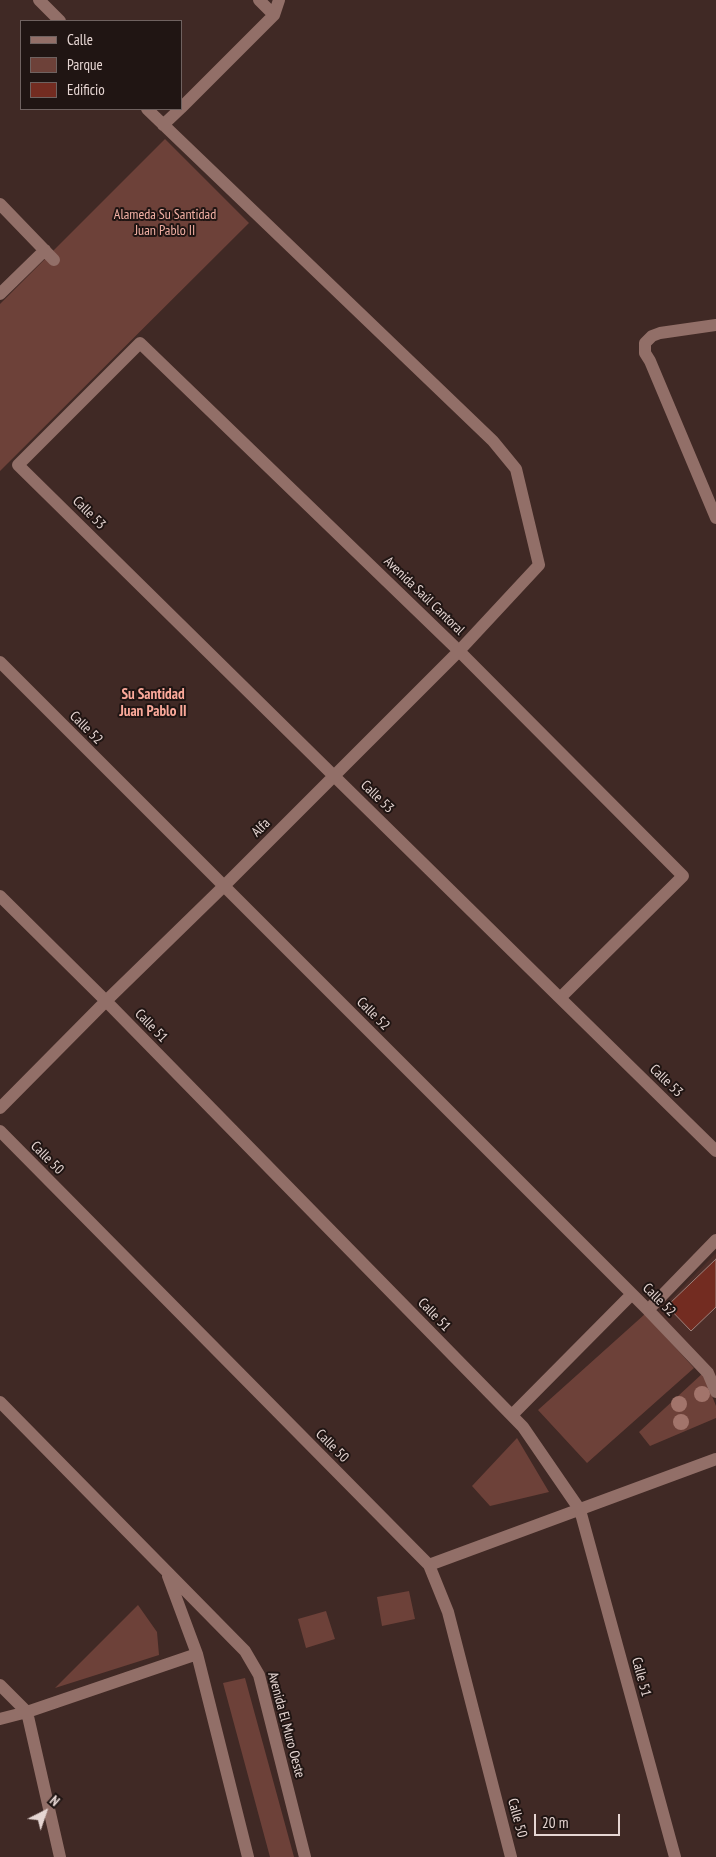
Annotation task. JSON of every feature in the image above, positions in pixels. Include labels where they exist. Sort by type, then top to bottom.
[{"type":"street","points":[[39,0],[59,20]]},
{"type":"street","points":[[260,0],[274,15]]},
{"type":"street","points":[[182,107],[274,15],[279,0]]},
{"type":"street","points":[[148,110],[163,125],[179,110]]},
{"type":"street","name":"Alfa","points":[[0,1108],[459,651],[539,565],[516,469],[494,441],[163,125]]},
{"type":"street","points":[[0,204],[54,260]]},
{"type":"street","points":[[0,294],[45,250]]},
{"type":"street","points":[[716,325],[660,333],[652,336],[645,343],[645,353],[716,518]]},
{"type":"street","name":"Calle 53","points":[[140,343],[18,465],[716,1151]]},
{"type":"street","name":"Avenida Saúl Cantoral","points":[[140,343],[459,651],[682,876],[560,998]]},
{"type":"street","name":"Calle 52","points":[[0,662],[648,1310],[708,1372],[716,1392]]},
{"type":"street","name":"Calle 51","points":[[0,896],[106,1001],[523,1427],[580,1510],[675,1857]]},
{"type":"street","name":"Calle 50","points":[[0,1132],[429,1566],[448,1612],[511,1857]]},
{"type":"street","points":[[648,1310],[716,1240]]},
{"type":"street","points":[[512,1415],[632,1294]]},
{"type":"street","name":"Avenida El Muro Oeste","points":[[0,1402],[245,1651],[259,1674],[305,1857]]},
{"type":"street","points":[[429,1566],[716,1459]]},
{"type":"street","name":"Avenida El Muro Oeste","points":[[168,1573],[196,1654],[248,1857]]},
{"type":"street","points":[[0,1719],[27,1712],[196,1654]]},
{"type":"street","points":[[0,1685],[27,1712],[60,1857]]},
{"type":"shaded area","points":[[716,1253],[716,1380],[657,1313]]},
{"type":"green space","name":"Alameda Su Santidad Juan Pablo II","points":[[165,139],[249,223],[0,471],[0,304]]},
{"type":"green space","points":[[645,1314],[694,1368],[587,1463],[538,1410]]},
{"type":"green space","points":[[703,1373],[716,1406],[716,1418],[650,1446],[639,1432]]},
{"type":"green space","points":[[517,1438],[549,1492],[490,1506],[472,1486]]},
{"type":"green space","points":[[409,1591],[415,1619],[382,1626],[377,1597]]},
{"type":"green space","points":[[138,1605],[157,1632],[159,1655],[55,1688]]},
{"type":"green space","points":[[326,1611],[335,1639],[306,1648],[298,1619]]},
{"type":"green space","points":[[245,1678],[294,1857],[270,1857],[223,1683]]},
{"type":"building","points":[[716,1259],[716,1307],[691,1331],[667,1306]]},
{"type":"district","name":"Su Santidad Juan Pablo II","points":[[153,704]]}]
